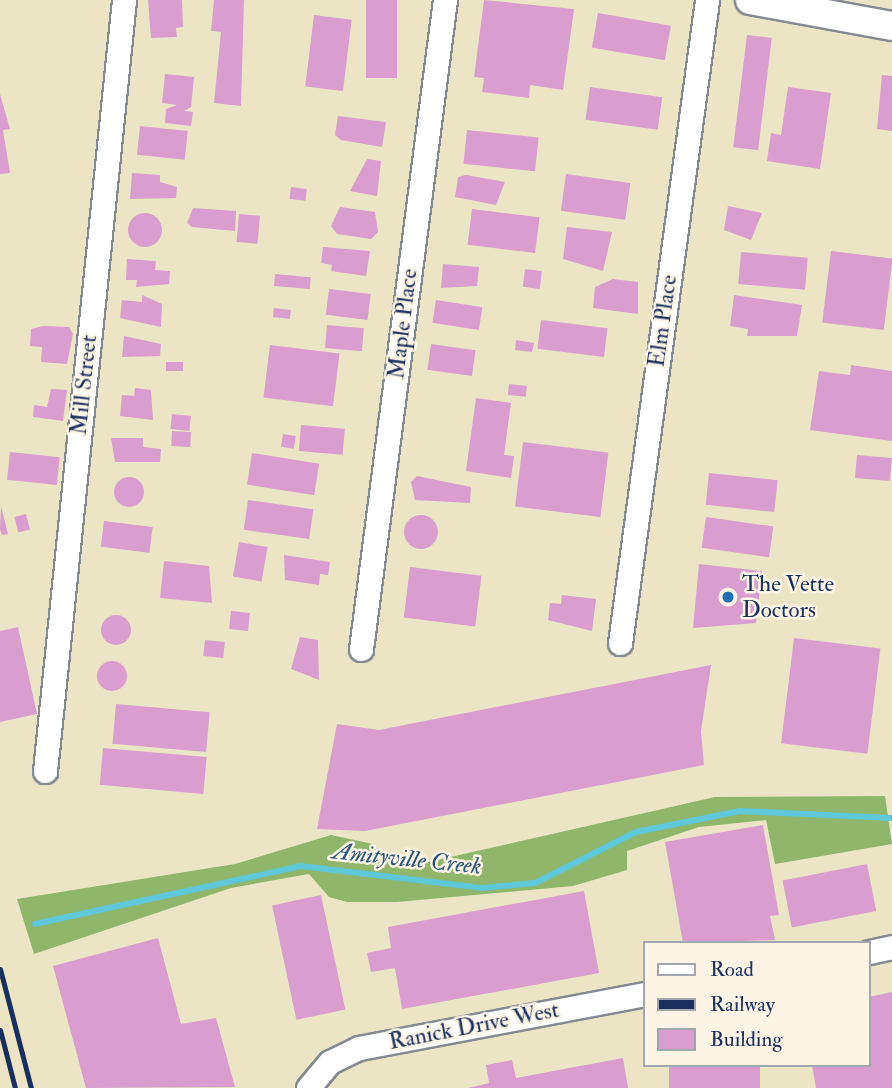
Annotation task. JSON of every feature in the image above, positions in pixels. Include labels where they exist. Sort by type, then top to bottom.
[{"type":"street","name":"Mill Street","points":[[45,771],[124,0]]},
{"type":"street","name":"Maple Place","points":[[361,649],[445,0]]},
{"type":"street","name":"Elm Place","points":[[620,643],[707,0]]},
{"type":"street","points":[[750,0],[892,26]]},
{"type":"street","points":[[871,952],[892,947]]},
{"type":"street","name":"Ranick Drive West","points":[[311,1085],[330,1062],[359,1048],[644,994]]},
{"type":"green space","points":[[885,796],[892,844],[775,864],[766,820],[699,827],[627,851],[627,870],[573,886],[397,902],[347,902],[329,897],[309,874],[231,888],[34,954],[17,899],[235,864],[331,835],[373,844],[381,860],[402,868],[715,797]]},
{"type":"building","points":[[148,0],[182,0],[183,27],[176,28],[177,37],[151,38]]},
{"type":"building","points":[[214,0],[244,0],[241,106],[214,103],[221,32],[211,31]]},
{"type":"building","points":[[366,0],[397,0],[397,78],[366,78]]},
{"type":"building","points":[[484,0],[574,9],[563,90],[530,85],[529,98],[482,92],[484,78],[474,77]]},
{"type":"building","points":[[598,13],[671,26],[665,60],[592,47]]},
{"type":"building","points":[[314,15],[352,20],[343,91],[305,86]]},
{"type":"building","points":[[747,35],[772,38],[758,150],[733,147]]},
{"type":"building","points":[[165,74],[194,77],[191,107],[184,111],[193,112],[191,126],[165,123],[166,109],[177,105],[162,103]]},
{"type":"building","points":[[882,75],[892,76],[892,131],[877,129]]},
{"type":"building","points":[[590,87],[662,97],[658,130],[585,120]]},
{"type":"building","points":[[788,87],[831,93],[820,169],[767,161],[771,133],[781,135]]},
{"type":"building","points":[[0,94],[10,129],[3,130],[10,173],[0,174]]},
{"type":"building","points":[[338,116],[386,122],[382,147],[341,140],[335,135]]},
{"type":"building","points":[[140,126],[188,131],[185,160],[137,155]]},
{"type":"building","points":[[467,130],[539,138],[535,171],[463,164]]},
{"type":"building","points":[[367,159],[381,161],[377,196],[350,191]]},
{"type":"building","points":[[132,173],[160,175],[160,182],[177,187],[176,198],[130,199]]},
{"type":"building","points":[[566,174],[630,183],[625,220],[561,211]]},
{"type":"building","points":[[466,175],[505,182],[496,205],[455,197],[458,177]]},
{"type":"building","points":[[291,187],[307,189],[305,201],[290,199]]},
{"type":"building","points":[[728,206],[762,213],[751,240],[724,230]]},
{"type":"building","points":[[340,207],[375,212],[378,232],[371,239],[337,234],[331,226]]},
{"type":"building","points":[[193,208],[236,211],[235,231],[192,227],[187,223]]},
{"type":"building","points":[[472,209],[539,217],[535,253],[468,245]]},
{"type":"building","points":[[145,213],[157,218],[162,230],[157,242],[145,247],[133,242],[128,230],[133,218]]},
{"type":"building","points":[[239,214],[260,216],[257,244],[237,242]]},
{"type":"building","points":[[567,227],[612,232],[603,271],[563,259]]},
{"type":"building","points":[[323,247],[370,251],[366,276],[331,271],[332,265],[321,263]]},
{"type":"building","points":[[831,251],[892,258],[884,330],[822,322]]},
{"type":"building","points":[[741,252],[808,258],[805,290],[738,284]]},
{"type":"building","points":[[127,259],[156,261],[155,270],[170,271],[169,284],[136,287],[137,280],[126,280]]},
{"type":"building","points":[[443,264],[479,267],[477,286],[441,288]]},
{"type":"building","points":[[525,269],[542,271],[540,289],[523,287]]},
{"type":"building","points":[[275,274],[311,277],[310,289],[274,286]]},
{"type":"building","points":[[613,279],[638,282],[638,314],[593,308],[595,287]]},
{"type":"building","points":[[329,289],[371,294],[368,320],[326,315]]},
{"type":"building","points":[[142,295],[162,304],[161,327],[120,318],[122,300],[142,302]]},
{"type":"building","points":[[734,295],[802,305],[797,336],[747,336],[748,329],[730,326]]},
{"type":"building","points":[[436,300],[482,307],[479,330],[432,323]]},
{"type":"building","points":[[274,308],[291,310],[290,319],[273,317]]},
{"type":"building","points":[[541,320],[608,328],[604,357],[537,349]]},
{"type":"building","points":[[327,325],[364,328],[362,351],[325,348]]},
{"type":"building","points":[[43,326],[69,327],[73,334],[67,364],[41,362],[42,347],[30,346],[31,329]]},
{"type":"building","points":[[124,336],[161,344],[160,356],[122,357]]},
{"type":"building","points":[[516,340],[534,343],[532,352],[515,350]]},
{"type":"building","points":[[431,344],[476,350],[472,376],[427,370]]},
{"type":"building","points":[[270,345],[339,354],[333,406],[264,398]]},
{"type":"building","points":[[166,362],[183,362],[183,371],[166,371]]},
{"type":"building","points":[[851,365],[892,371],[892,441],[810,430],[819,371],[850,375]]},
{"type":"building","points":[[509,384],[527,386],[526,397],[508,395]]},
{"type":"building","points":[[135,388],[151,390],[153,420],[120,416],[122,395],[134,396]]},
{"type":"building","points":[[51,389],[67,390],[63,421],[33,417],[34,405],[47,407]]},
{"type":"building","points":[[476,398],[511,403],[504,455],[514,456],[511,478],[466,471]]},
{"type":"building","points":[[172,414],[191,416],[189,431],[170,429]]},
{"type":"building","points":[[301,425],[345,429],[343,455],[299,451]]},
{"type":"building","points":[[172,431],[191,432],[190,447],[171,446]]},
{"type":"building","points":[[283,434],[296,436],[294,449],[281,447]]},
{"type":"building","points":[[111,438],[143,438],[143,447],[161,449],[160,462],[115,462]]},
{"type":"building","points":[[523,442],[608,452],[600,517],[515,507]]},
{"type":"building","points":[[10,452],[60,457],[57,485],[7,480]]},
{"type":"building","points":[[252,453],[319,464],[314,495],[247,485]]},
{"type":"building","points":[[857,455],[892,458],[890,481],[855,478]]},
{"type":"building","points":[[709,473],[778,480],[774,512],[706,505]]},
{"type":"building","points":[[417,476],[471,487],[470,503],[415,500],[411,482]]},
{"type":"building","points":[[129,477],[140,481],[144,492],[140,503],[129,507],[118,503],[114,492],[118,481]]},
{"type":"building","points":[[248,500],[313,509],[309,539],[244,530]]},
{"type":"building","points":[[1,506],[8,534],[2,535],[0,529]]},
{"type":"building","points":[[26,514],[30,530],[18,532],[14,517]]},
{"type":"building","points":[[421,515],[433,520],[438,532],[433,544],[421,549],[409,544],[404,532],[409,520]]},
{"type":"building","points":[[706,517],[773,526],[769,557],[702,548]]},
{"type":"building","points":[[104,521],[153,527],[149,553],[101,547]]},
{"type":"building","points":[[239,542],[268,547],[261,582],[233,576]]},
{"type":"building","points":[[284,555],[330,562],[328,575],[320,574],[319,585],[285,580]]},
{"type":"building","points":[[164,561],[209,566],[212,603],[160,598]]},
{"type":"building","name":"The Vette Doctors","points":[[699,564],[762,571],[756,623],[693,628]]},
{"type":"building","points":[[410,567],[481,576],[475,626],[404,618]]},
{"type":"building","points":[[562,595],[596,599],[592,631],[548,620],[550,603],[561,604]]},
{"type":"building","points":[[231,611],[250,613],[248,631],[229,629]]},
{"type":"building","points":[[116,615],[127,619],[131,630],[127,641],[116,645],[105,641],[101,630],[105,619]]},
{"type":"building","points":[[18,627],[37,714],[0,722],[0,631]]},
{"type":"building","points":[[300,637],[318,640],[319,680],[291,669]]},
{"type":"building","points":[[794,638],[880,649],[867,754],[781,743]]},
{"type":"building","points":[[205,640],[225,642],[223,658],[203,656]]},
{"type":"building","points":[[112,661],[123,665],[127,676],[123,687],[112,691],[101,687],[97,676],[101,665]]},
{"type":"building","points":[[711,665],[701,731],[704,765],[365,831],[317,829],[337,724],[379,730]]},
{"type":"building","points":[[116,704],[210,712],[206,752],[113,744]]},
{"type":"building","points":[[103,748],[207,757],[203,794],[100,785]]},
{"type":"building","points":[[763,825],[779,915],[770,916],[775,940],[683,941],[665,842]]},
{"type":"building","points":[[867,864],[876,911],[792,928],[783,880]]},
{"type":"building","points":[[584,891],[599,973],[402,1009],[395,968],[371,972],[367,953],[391,948],[388,927]]},
{"type":"building","points":[[321,895],[345,1009],[296,1020],[272,905]]},
{"type":"building","points":[[158,938],[181,1024],[216,1018],[235,1087],[86,1088],[53,966]]},
{"type":"building","points":[[892,992],[892,1088],[816,1088],[812,1067],[871,1067],[871,997]]},
{"type":"building","points":[[623,1058],[628,1088],[468,1088],[489,1083],[486,1065],[512,1060],[516,1078]]},
{"type":"building","points":[[669,1067],[760,1067],[760,1088],[669,1088]]},
{"type":"waterway","name":"Amityville Creek","points":[[35,924],[301,866],[482,888],[535,883],[636,832],[740,811],[892,818]]},
{"type":"railway","points":[[0,969],[31,1088]]},
{"type":"railway","points":[[0,1030],[15,1088]]},
{"type":"place","name":"The Vette Doctors","points":[[728,597]]}]
